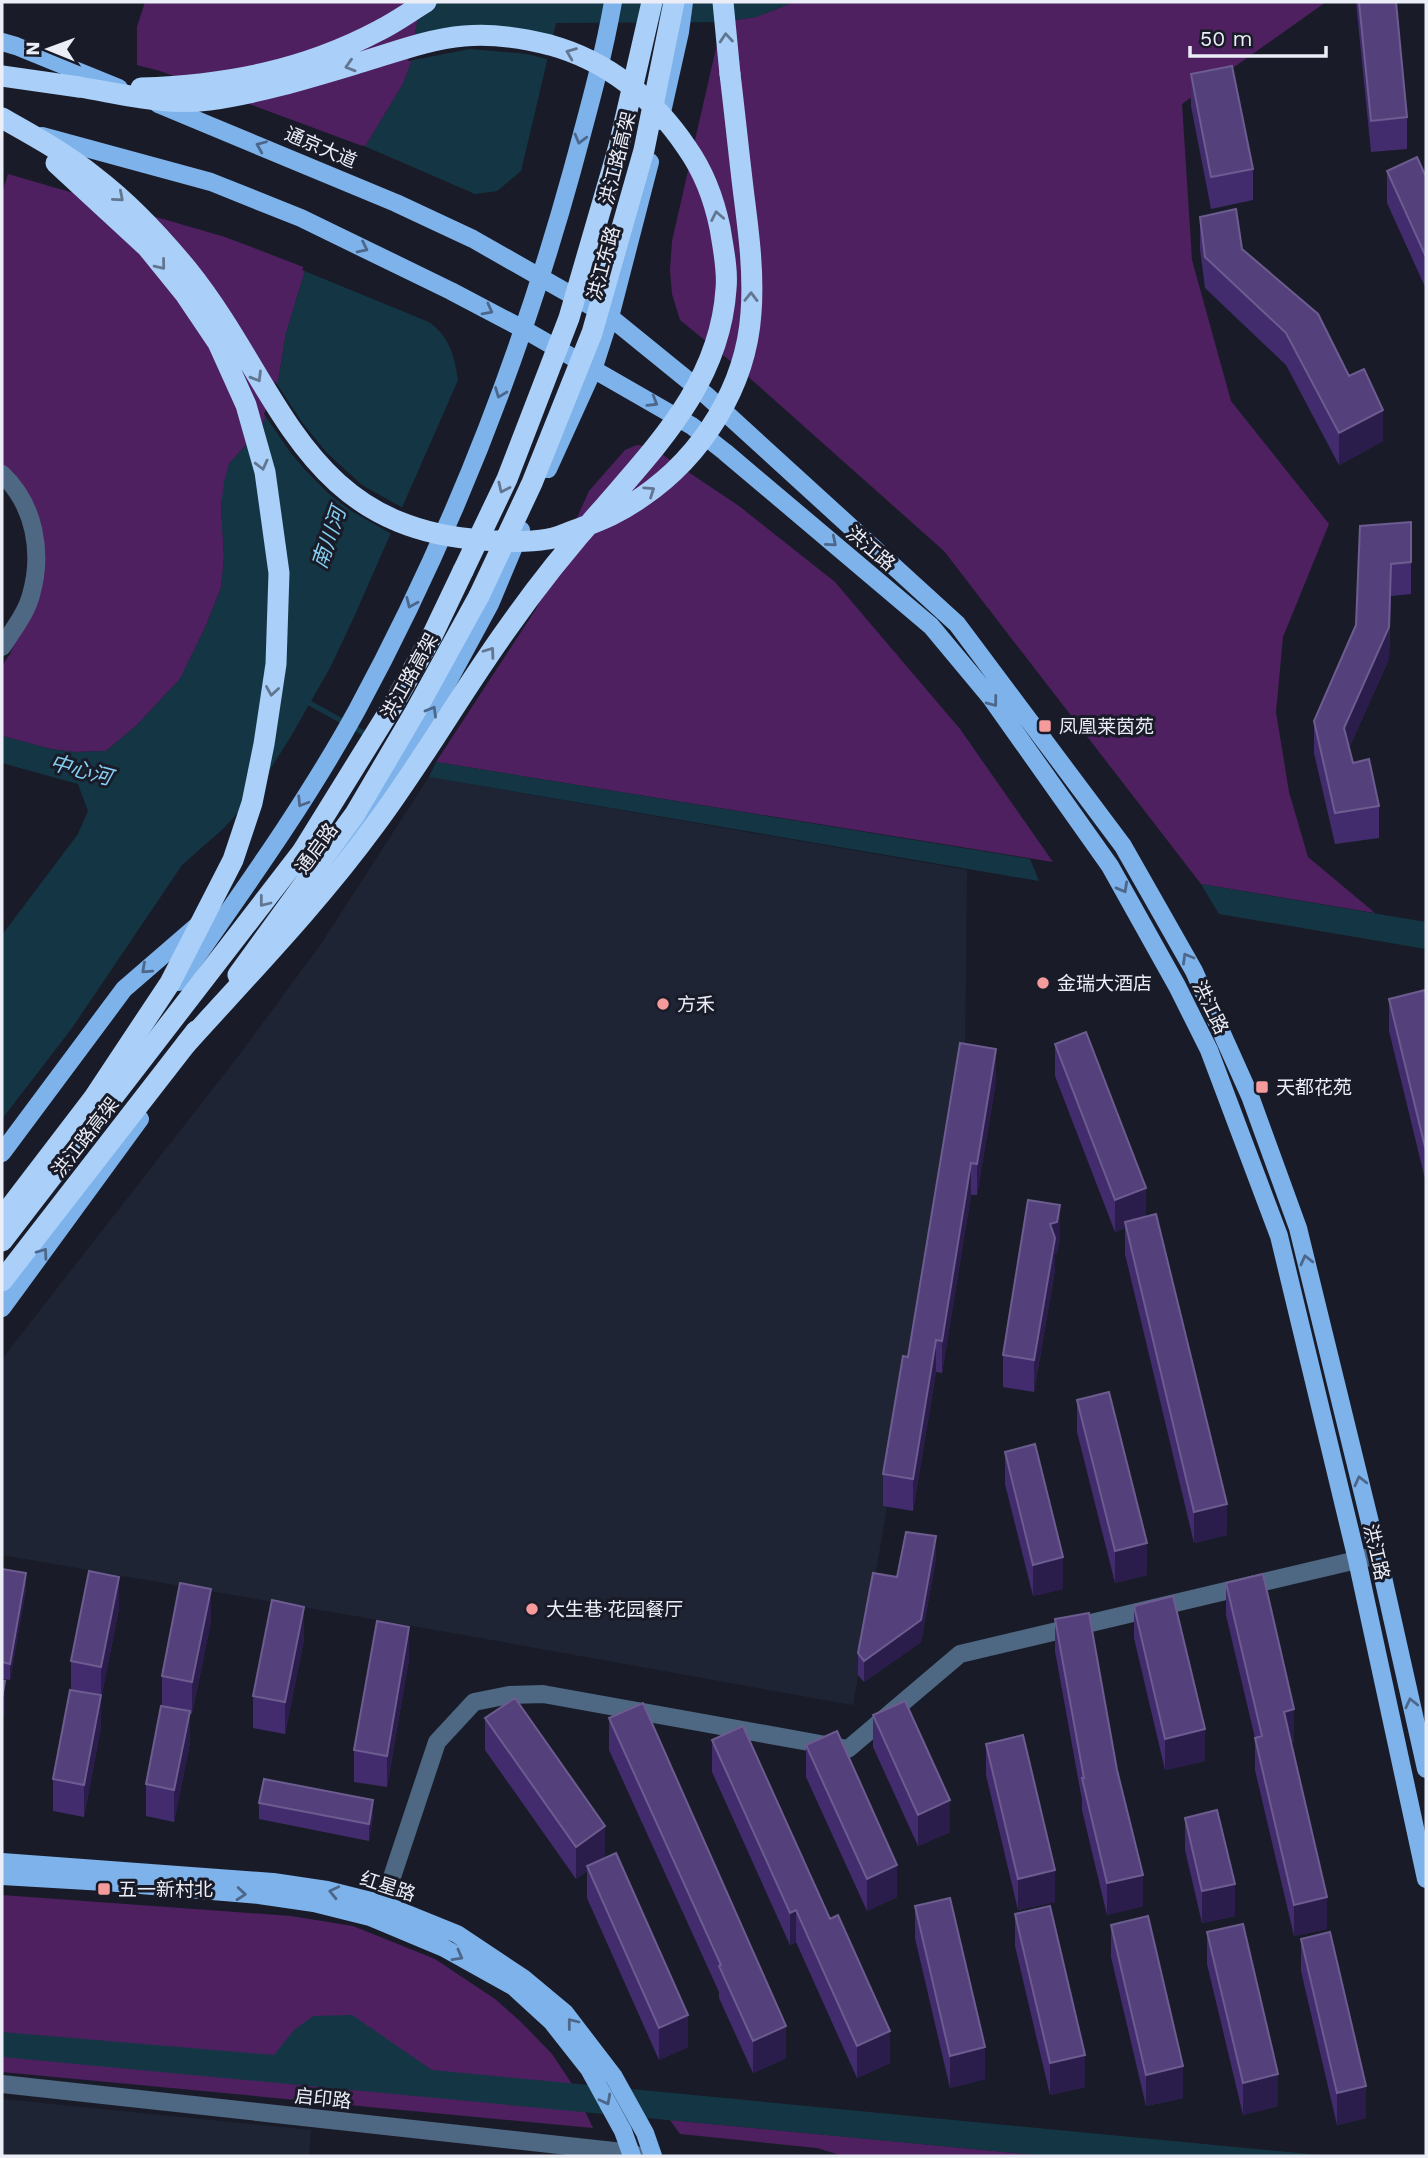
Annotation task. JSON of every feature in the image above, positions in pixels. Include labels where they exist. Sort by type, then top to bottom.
[{"type":"highway","points":[[79,87],[182,86],[277,71],[325,55],[380,30],[426,2]]},
{"type":"highway","name":"洪江路高架","points":[[2,1241],[302,852],[394,705],[432,636],[507,479],[569,317],[619,146],[652,2]]},
{"type":"highway","name":"洪江路高架","points":[[2,1282],[276,925],[355,814],[479,596],[533,483],[592,333],[644,150],[674,2]]},
{"type":"highway","points":[[2,121],[60,152],[96,177],[159,237],[187,269],[230,329],[290,430],[317,464],[356,499],[393,520],[434,534],[514,542],[551,539],[617,514],[662,483],[698,445],[719,414],[744,356],[751,315],[751,269],[723,2]]},
{"type":"highway","points":[[2,76],[165,101],[212,100],[280,86],[438,40],[467,36],[524,39],[579,55],[612,72],[643,95],[666,119],[697,162],[714,202],[723,244],[727,287],[719,329],[703,378],[676,422],[551,570],[521,610],[478,669],[378,821],[329,885],[186,1044]]},
{"type":"highway","points":[[2,121],[87,190],[147,247],[185,294],[218,343],[246,405],[265,472],[279,573],[276,664],[264,744],[251,803],[233,860],[170,983],[93,1098],[2,1218]]},
{"type":"main road","points":[[525,330],[594,87],[613,2]]},
{"type":"main road","name":"洪江东路","points":[[593,370],[639,210],[680,32],[684,2]]},
{"type":"main road","name":"通京大道","points":[[2,42],[239,136],[396,203],[473,239],[610,317]]},
{"type":"main road","points":[[2,121],[211,183],[301,218],[451,291],[593,370]]},
{"type":"main road","name":"洪江路","points":[[610,317],[706,395],[957,624],[1123,846],[1194,971],[1250,1096],[1298,1227],[1378,1555],[1426,1769]]},
{"type":"main road","name":"通启路","points":[[2,1230],[47,1171],[267,855],[356,711],[407,613],[493,413],[525,330]]},
{"type":"main road","name":"洪江路","points":[[593,370],[692,426],[930,626],[991,698],[1110,866],[1177,986],[1209,1049],[1279,1236],[1357,1560],[1426,1879]]},
{"type":"main road","name":"通启路","points":[[2,1308],[187,1054],[340,853],[431,713],[490,604],[593,370]]},
{"type":"main road","points":[[2,1153],[124,989],[229,899],[267,855]]},
{"type":"main road","name":"红星路","points":[[2,1862],[273,1882],[327,1890],[383,1903],[457,1934],[523,1978],[565,2013],[614,2077],[645,2133],[653,2156]]},
{"type":"main road","name":"红星路","points":[[2,1876],[259,1895],[314,1903],[370,1917],[444,1948],[514,1987],[552,2022],[589,2069],[634,2155]]},
{"type":"street","points":[[2,474],[25,506],[34,528],[37,559],[31,596],[20,620],[2,647]]},
{"type":"street","points":[[383,1903],[437,1742],[474,1702],[509,1695],[543,1693],[848,1749],[960,1654],[1378,1555]]},
{"type":"street","name":"启印路","points":[[2,2084],[634,2155]]},
{"type":"shaded area","points":[[145,2],[420,2],[411,63],[403,84],[365,147],[160,71],[137,65],[137,27]]},
{"type":"shaded area","points":[[794,2],[1326,2],[1182,104],[1192,260],[1231,401],[1329,524],[1283,637],[1276,712],[1289,792],[1308,857],[1375,913],[1201,884],[944,551],[735,365],[680,320],[672,294],[672,241],[722,22],[756,17]]},
{"type":"shaded area","points":[[8,174],[225,237],[306,268],[286,333],[276,394],[261,428],[229,464],[221,505],[224,558],[221,588],[205,628],[180,679],[136,726],[106,751],[74,752],[51,749],[2,736],[2,666],[10,654],[39,587],[42,532],[2,468],[2,193]]},
{"type":"shaded area","points":[[637,445],[651,447],[739,506],[835,582],[960,729],[1053,862],[436,762],[536,609],[589,491],[625,450]]},
{"type":"shaded area","points":[[429,777],[967,870],[965,1052],[853,1705],[2,1555],[2,1359],[240,1054],[321,944]]},
{"type":"shaded area","points":[[2,1895],[291,1916],[353,1926],[435,1959],[495,1999],[552,2054],[572,2084],[593,2128],[2,2072]]},
{"type":"shaded area","points":[[2,2099],[311,2130],[309,2156],[2,2156]]},
{"type":"shaded area","points":[[670,2120],[1048,2156],[843,2156],[817,2148],[680,2134]]},
{"type":"water","points":[[420,2],[794,2],[756,17],[722,22],[556,23],[521,171],[497,191],[475,194],[424,319],[444,337],[458,380],[331,666],[253,796],[224,828],[182,865],[72,1028],[2,1119],[2,935],[78,834],[88,811],[78,784],[2,763],[2,736],[51,749],[74,752],[106,751],[136,726],[180,679],[221,588],[224,558],[221,505],[229,464],[261,428],[276,394],[286,333],[306,268],[365,147],[403,84],[411,63]]},
{"type":"water","points":[[436,762],[1030,859],[1039,881],[429,777]]},
{"type":"water","points":[[1201,884],[1426,922],[1426,949],[1219,914]]},
{"type":"water","points":[[352,2015],[432,2070],[1329,2156],[1048,2156],[2,2057],[2,2032],[274,2055],[294,2030],[313,2016]]},
{"type":"pier","points":[[411,37],[555,39],[550,60],[527,54],[470,49],[408,61]]},
{"type":"pier","points":[[362,145],[482,197],[478,197],[428,317],[437,323],[436,325],[302,270]]},
{"type":"pier","points":[[275,381],[326,452],[362,485],[405,509],[393,535],[348,509],[328,493],[290,452],[264,414]]},
{"type":"building","points":[[1359,2],[1396,2],[1407,117],[1371,121]]},
{"type":"building","points":[[1232,66],[1253,169],[1211,177],[1191,74]]},
{"type":"building","points":[[1417,157],[1426,177],[1426,257],[1387,171]]},
{"type":"building","points":[[1236,209],[1242,249],[1318,314],[1349,376],[1364,369],[1383,410],[1339,433],[1286,333],[1205,257],[1200,217]]},
{"type":"building","points":[[1411,522],[1411,562],[1391,564],[1389,627],[1344,728],[1353,763],[1369,759],[1379,806],[1335,813],[1314,721],[1356,625],[1360,526]]},
{"type":"building","points":[[1425,990],[1426,996],[1426,1151],[1389,999]]},
{"type":"building","points":[[1086,1032],[1146,1188],[1115,1200],[1055,1044]]},
{"type":"building","points":[[960,1043],[996,1049],[977,1164],[971,1163],[942,1341],[936,1340],[913,1479],[883,1474],[903,1356],[908,1357]]},
{"type":"building","points":[[1028,1200],[1060,1205],[1057,1222],[1050,1224],[1055,1238],[1034,1360],[1003,1355]]},
{"type":"building","points":[[1156,1214],[1227,1504],[1194,1512],[1125,1222]]},
{"type":"building","points":[[1109,1392],[1147,1543],[1115,1551],[1077,1400]]},
{"type":"building","points":[[1035,1444],[1063,1557],[1033,1565],[1005,1452]]},
{"type":"building","points":[[906,1532],[936,1536],[921,1620],[864,1661],[858,1653],[873,1573],[897,1577]]},
{"type":"building","points":[[2,1569],[26,1573],[10,1664],[2,1662]]},
{"type":"building","points":[[89,1571],[119,1577],[101,1667],[71,1661]]},
{"type":"building","points":[[1263,1574],[1294,1709],[1284,1712],[1327,1897],[1294,1905],[1255,1738],[1262,1736],[1226,1583]]},
{"type":"building","points":[[180,1583],[211,1589],[192,1682],[162,1676]]},
{"type":"building","points":[[1173,1596],[1205,1729],[1165,1739],[1134,1606]]},
{"type":"building","points":[[272,1600],[304,1607],[285,1702],[253,1696]]},
{"type":"building","points":[[1089,1613],[1117,1770],[1143,1875],[1107,1883],[1082,1778],[1055,1619]]},
{"type":"building","points":[[377,1621],[409,1627],[387,1756],[354,1750]]},
{"type":"building","points":[[70,1690],[101,1695],[84,1785],[53,1779]]},
{"type":"building","points":[[515,1698],[605,1826],[576,1847],[485,1718]]},
{"type":"building","points":[[905,1701],[950,1800],[918,1815],[873,1715]]},
{"type":"building","points":[[643,1703],[786,2026],[753,2041],[609,1718]]},
{"type":"building","points":[[161,1706],[190,1711],[174,1790],[146,1784]]},
{"type":"building","points":[[743,1726],[830,1919],[838,1915],[890,2031],[857,2046],[796,1910],[790,1913],[712,1740]]},
{"type":"building","points":[[837,1731],[897,1865],[867,1879],[806,1745]]},
{"type":"building","points":[[1023,1735],[1055,1870],[1018,1879],[986,1744]]},
{"type":"building","points":[[264,1779],[373,1800],[369,1824],[259,1803]]},
{"type":"building","points":[[1217,1810],[1235,1884],[1202,1891],[1185,1818]]},
{"type":"building","points":[[616,1853],[688,2015],[659,2028],[587,1866]]},
{"type":"building","points":[[950,1898],[985,2047],[950,2056],[915,1906]]},
{"type":"building","points":[[1050,1906],[1085,2055],[1050,2063],[1015,1914]]},
{"type":"building","points":[[1148,1916],[1183,2066],[1146,2075],[1111,1925]]},
{"type":"building","points":[[1243,1924],[1278,2074],[1243,2083],[1207,1932]]},
{"type":"building","points":[[1330,1932],[1366,2086],[1337,2093],[1301,1939]]},
{"type":"waterway","points":[[304,700],[369,736]]},
{"type":"place","name":"凤凰莱茵苑","points":[[1045,726]]},
{"type":"place","name":"金瑞大酒店","points":[[1043,983]]},
{"type":"place","name":"方禾","points":[[663,1004]]},
{"type":"place","name":"天都花苑","points":[[1262,1087]]},
{"type":"place","name":"大生巷·花园餐厅","points":[[532,1609]]},
{"type":"place","name":"五一新村北","points":[[104,1889]]},
{"type":"water label","name":"南川河","points":[[329,538]]},
{"type":"water label","name":"中心河","points":[[81,770]]}]
